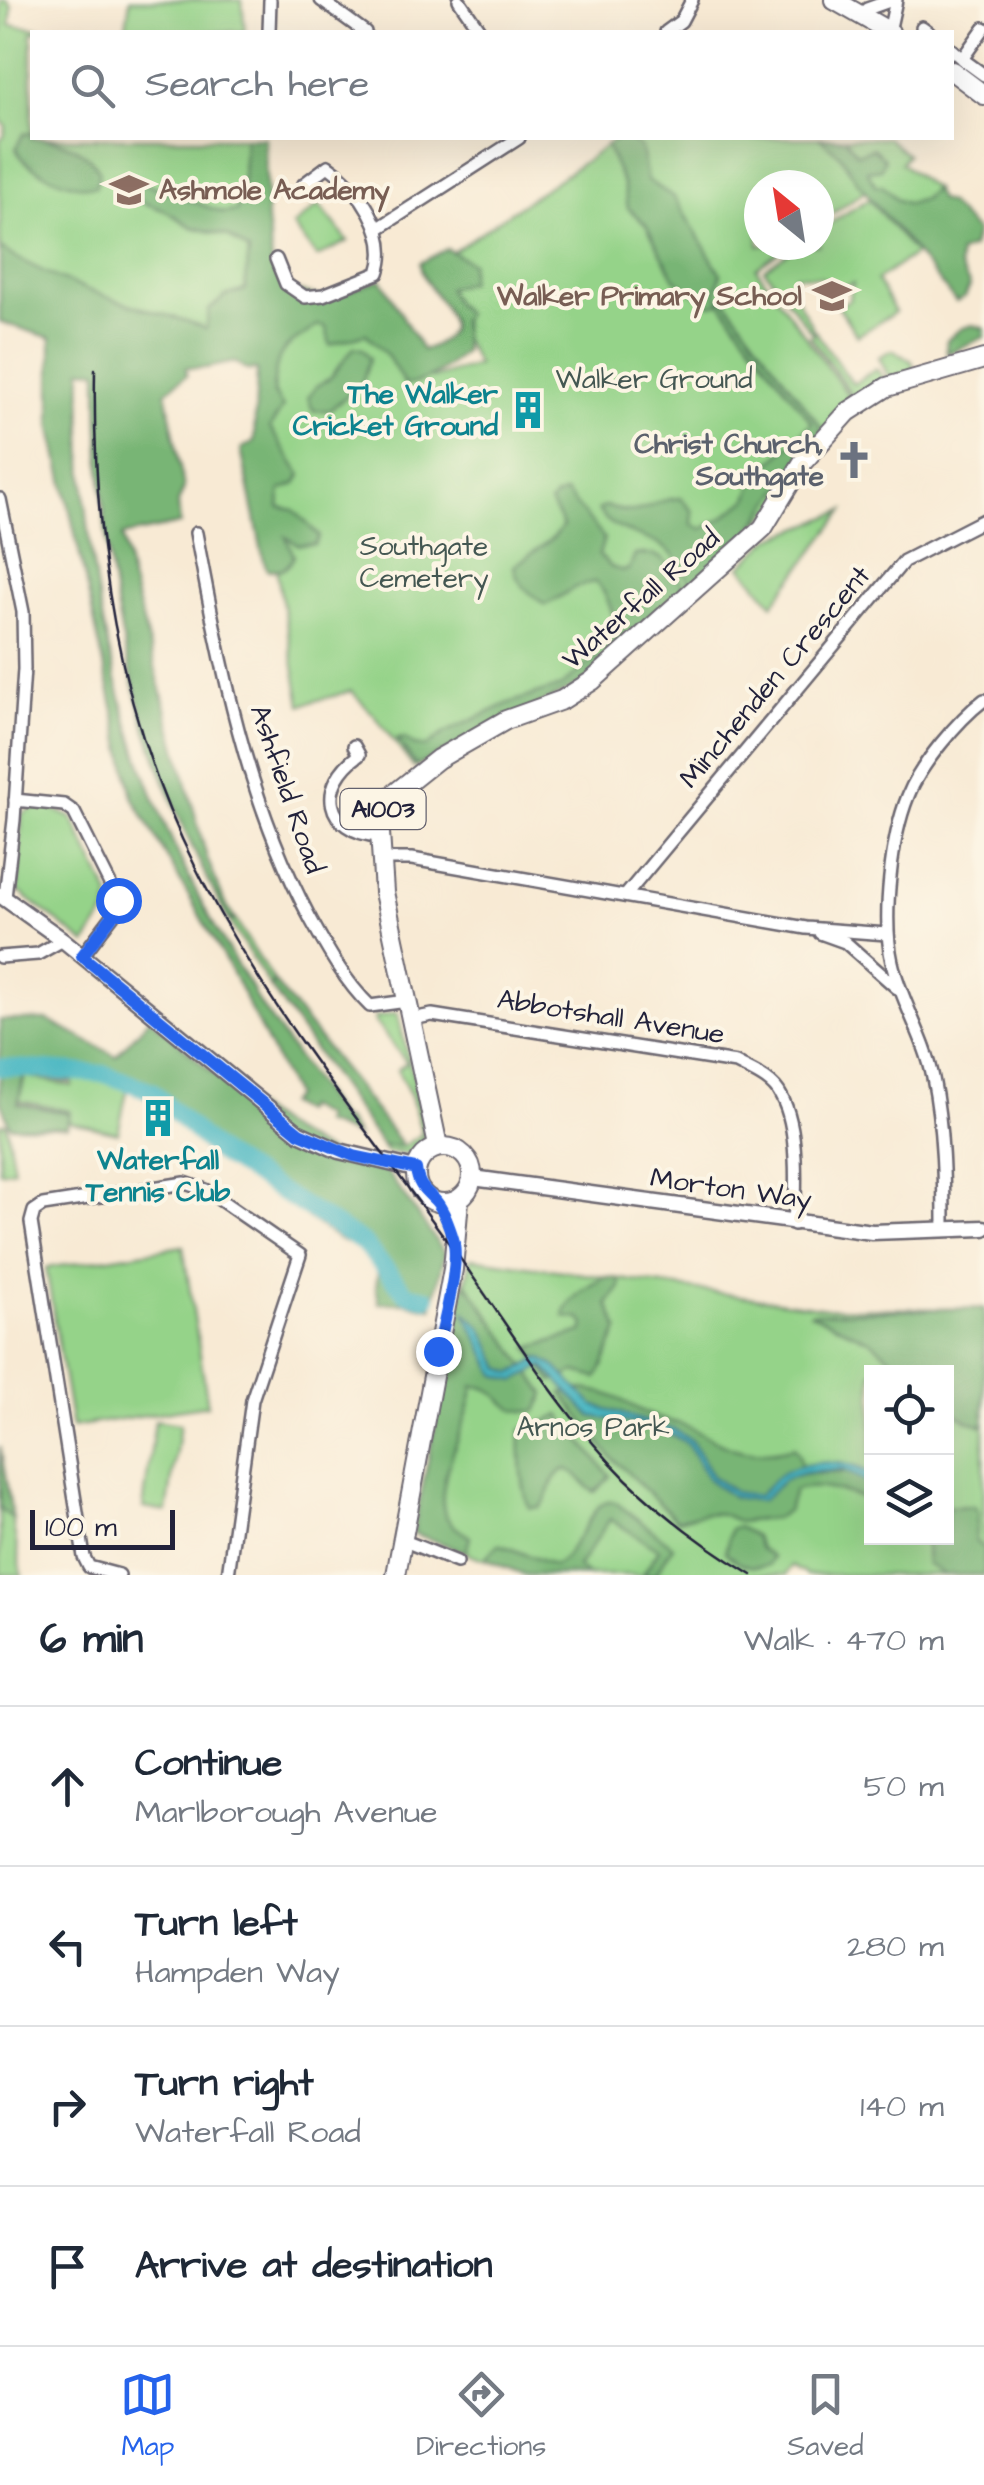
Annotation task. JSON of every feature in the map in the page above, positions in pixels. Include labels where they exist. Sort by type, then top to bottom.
[{"type":"main road","points":[[834,0],[887,30]]},
{"type":"main road","points":[[955,60],[984,94]]},
{"type":"main road","name":"Waterfall Road","points":[[438,1146],[380,859],[379,818],[389,798],[424,768],[506,720],[581,690],[763,528],[790,481],[834,425],[858,404],[887,387],[984,359]]},
{"type":"main road","points":[[396,1575],[453,1269],[459,1200],[470,1189],[473,1178],[468,1162],[455,1150],[438,1146],[426,1153],[416,1169],[423,1190],[436,1201],[454,1239]]},
{"type":"main road","points":[[436,1201],[459,1200]]},
{"type":"street","points":[[268,30],[270,0]]},
{"type":"street","points":[[321,0],[362,30]]},
{"type":"street","points":[[476,0],[462,5],[480,30]]},
{"type":"street","points":[[669,30],[681,21],[692,0]]},
{"type":"street","points":[[861,15],[894,0],[890,30]]},
{"type":"street","points":[[984,28],[955,60],[984,75]]},
{"type":"street","points":[[380,228],[516,140]]},
{"type":"street","points":[[276,260],[286,284],[305,297],[323,295],[378,273],[382,264],[380,228],[328,166],[304,184]]},
{"type":"street","points":[[0,499],[23,612],[24,669],[15,800],[2,896],[63,940],[299,1133],[354,1156],[416,1169]]},
{"type":"street","name":"Minchenden Crescent","points":[[626,895],[904,561],[984,520]]},
{"type":"street","name":"Ashfield Road","points":[[196,533],[240,742],[291,882],[328,950],[359,996],[370,1006],[409,1010]]},
{"type":"street","points":[[944,1230],[942,1144],[932,1074],[900,992],[887,934],[895,855],[908,797],[932,757],[984,700]]},
{"type":"street","points":[[354,746],[359,755],[339,772],[331,794],[332,804],[338,816],[358,834],[378,836]]},
{"type":"street","points":[[15,800],[64,805],[74,812],[118,900],[114,914],[82,956]]},
{"type":"street","points":[[380,859],[412,859],[806,928],[887,934]]},
{"type":"street","points":[[806,928],[845,942],[900,992]]},
{"type":"street","points":[[0,957],[38,954],[63,940]]},
{"type":"street","name":"Abbotshall Avenue","points":[[409,1010],[736,1062],[763,1077],[781,1094],[793,1144],[794,1224]]},
{"type":"street","name":"Morton Way","points":[[473,1178],[872,1232],[984,1228]]},
{"type":"street","points":[[120,1575],[89,1567],[84,1557],[31,1222],[34,1211],[43,1206],[185,1184],[206,1190],[300,1255],[252,1400],[228,1575]]},
{"type":"street","points":[[402,1540],[456,1562]]},
{"type":"green space","name":"Ashmole Academy","points":[[0,0],[6,0],[12,7],[10,25],[48,30],[30,30],[30,140],[245,140],[242,196],[236,211],[224,213],[129,178],[123,195],[166,211],[192,227],[228,236],[249,251],[245,291],[225,296],[206,329],[85,290],[0,248],[0,139],[6,126],[0,120]]},
{"type":"green space","points":[[130,0],[242,0],[245,30],[125,30]]},
{"type":"green space","points":[[30,133],[30,140],[52,140],[80,151],[100,172],[96,186],[63,181],[29,164],[16,148],[23,134]]},
{"type":"green space","points":[[245,140],[265,140],[267,221],[273,269],[285,287],[325,299],[381,279],[422,350],[441,342],[449,332],[450,322],[420,263],[447,249],[471,263],[469,282],[448,288],[454,302],[466,314],[461,320],[464,351],[429,378],[405,385],[387,355],[366,334],[330,345],[326,327],[318,325],[289,345],[280,357],[273,392],[283,407],[270,428],[301,475],[296,484],[281,490],[279,507],[294,510],[319,536],[315,544],[299,545],[286,537],[294,556],[284,568],[267,570],[264,562],[241,449],[254,441],[257,370],[247,370],[235,362],[186,368],[187,375],[166,391],[184,488],[178,503],[180,524],[122,536],[207,858],[236,921],[228,919],[194,852],[144,720],[113,586],[99,445],[98,370],[82,369],[89,535],[101,615],[144,771],[174,846],[253,994],[341,1120],[346,1120],[357,1136],[322,1123],[324,1117],[305,1107],[301,1112],[287,1104],[294,1096],[230,969],[133,797],[51,425],[51,338],[0,322],[0,248],[85,289],[206,329],[209,310],[225,296],[245,290],[249,251],[228,236],[192,227],[166,211],[123,195],[116,186],[116,176],[223,213],[236,211],[242,196]]},
{"type":"green space","points":[[614,140],[631,140],[641,148],[647,180],[674,197],[721,274],[717,290],[720,301],[724,298],[822,428],[741,545],[691,584],[665,548],[614,526],[598,510],[606,506],[638,510],[681,498],[693,512],[692,524],[702,529],[748,499],[759,468],[774,460],[812,423],[721,303],[710,305],[675,279],[646,225],[628,208],[623,184],[606,145]]},
{"type":"green space","points":[[615,140],[834,140],[866,190],[834,212],[834,170],[744,170],[744,260],[767,260],[756,268],[857,407],[776,507],[584,681],[414,768],[351,691],[301,705],[271,540],[258,370],[301,327],[395,305],[432,378],[477,365],[428,269]]},
{"type":"green space","points":[[822,140],[846,140],[857,154],[873,148],[885,159],[881,169],[867,171],[876,186],[882,185],[897,200],[908,204],[923,199],[934,189],[939,200],[948,203],[976,232],[972,248],[959,253],[959,266],[970,286],[965,297],[956,302],[858,183],[840,155]]},
{"type":"green space","points":[[846,140],[890,140],[907,154],[901,163],[934,189],[923,199],[908,204],[897,200],[882,185],[876,187]]},
{"type":"green space","points":[[869,199],[915,254],[877,280],[895,312],[857,336],[838,306],[849,300],[853,283],[840,287],[820,277],[795,275],[794,294],[814,330],[811,332],[764,269],[777,260],[834,260],[834,221]]},
{"type":"green space","points":[[319,205],[348,241],[317,257],[293,226]]},
{"type":"green space","points":[[972,325],[984,328],[984,337],[947,354],[946,341]]},
{"type":"green space","points":[[816,332],[853,384],[876,369],[885,379],[854,398],[810,336]]},
{"type":"green space","points":[[354,347],[363,349],[370,358],[362,383],[330,410],[313,411],[308,397],[330,378]]},
{"type":"green space","points":[[892,350],[912,361],[915,371],[889,378],[879,357]]},
{"type":"green space","points":[[566,493],[604,538],[599,555],[611,567],[623,571],[629,569],[635,555],[653,555],[666,561],[686,588],[609,655],[606,651],[621,635],[608,600],[595,582],[545,605],[525,588],[515,572],[514,566],[563,526],[550,503]]},
{"type":"green space","points":[[844,511],[773,604],[741,566],[770,539]]},
{"type":"green space","points":[[596,657],[602,663],[586,681],[416,766],[397,739],[426,747],[444,733],[509,703],[562,686]]},
{"type":"green space","points":[[47,806],[72,818],[110,896],[107,911],[86,944],[18,891],[22,814]]},
{"type":"green space","points":[[228,919],[236,921],[273,980],[271,988]]},
{"type":"green space","points":[[273,980],[403,1146],[382,1146],[271,988]]},
{"type":"green space","points":[[397,1013],[426,1127],[424,1139],[407,1154],[387,1152],[382,1146],[403,1146],[422,1134],[411,1096],[397,1070],[407,1063],[375,1022],[375,1017]]},
{"type":"green space","points":[[150,1018],[232,1089],[288,1130],[351,1161],[387,1172],[445,1253],[432,1308],[379,1303],[376,1286],[380,1256],[338,1239],[212,1151],[130,1085],[74,1072],[70,1082],[24,1074],[18,1104],[69,1113],[67,1127],[10,1126],[0,1101],[0,1020],[47,1020],[116,1056]]},
{"type":"green space","points":[[74,1075],[128,1086],[118,1133],[69,1122],[70,1111],[19,1101],[25,1076],[72,1086]]},
{"type":"green space","points":[[6,1123],[14,1169],[0,1172],[0,1125]]},
{"type":"green space","points":[[183,1246],[208,1405],[72,1427],[46,1268]]},
{"type":"green space","name":"Arnos Park","points":[[471,1258],[827,1308],[984,1309],[984,1575],[807,1575],[791,1566],[786,1575],[526,1575],[413,1533]]},
{"type":"green space","points":[[605,1277],[620,1279],[620,1287],[608,1304],[619,1330],[600,1373],[597,1378],[575,1372],[552,1382],[529,1348],[583,1332],[585,1325],[581,1319],[564,1317],[566,1310],[579,1294]]},
{"type":"green space","points":[[465,1281],[545,1394],[537,1411],[524,1411],[507,1405],[491,1391],[473,1386],[447,1470],[443,1502],[448,1520],[470,1537],[466,1552],[413,1533]]},
{"type":"green space","points":[[984,1308],[984,1426],[954,1412],[954,1365],[899,1365],[871,1341],[809,1313]]},
{"type":"green space","points":[[582,1389],[615,1397],[740,1450],[764,1452],[794,1447],[803,1474],[864,1471],[864,1499],[833,1490],[802,1489],[794,1491],[788,1510],[776,1518],[739,1522],[722,1514],[704,1513],[677,1520],[611,1457],[562,1393]]},
{"type":"green space","points":[[560,1415],[610,1476],[595,1492],[566,1469],[553,1481],[540,1507],[529,1508],[524,1489],[521,1430]]},
{"type":"green space","points":[[155,1420],[180,1424],[167,1512],[143,1508]]},
{"type":"green space","points":[[0,1446],[13,1519],[0,1509]]},
{"type":"green space","points":[[0,1450],[22,1575],[0,1575]]},
{"type":"green space","points":[[615,1502],[673,1546],[655,1575],[643,1574],[659,1550],[610,1519],[578,1567],[589,1575],[526,1575],[484,1559],[499,1544],[555,1566],[599,1506]]},
{"type":"green space","points":[[973,1506],[978,1513],[975,1540],[984,1550],[984,1575],[945,1575],[927,1564],[926,1545],[954,1545],[954,1507]]},
{"type":"green space","points":[[738,1527],[755,1536],[760,1548],[773,1558],[769,1565],[745,1565],[725,1552],[731,1529]]},
{"type":"water","points":[[464,1311],[482,1328],[501,1368],[513,1373],[540,1358],[556,1367],[593,1405],[674,1430],[691,1440],[712,1476],[734,1492],[758,1496],[783,1473],[817,1463],[840,1463],[861,1469],[864,1481],[843,1470],[804,1473],[785,1479],[761,1501],[733,1497],[708,1479],[687,1443],[644,1425],[591,1416],[543,1366],[516,1381],[496,1375]]},
{"type":"waterway","points":[[0,1067],[105,1074],[152,1091],[217,1152],[363,1243],[407,1294],[427,1298]]},
{"type":"railway","points":[[95,369],[98,498],[115,625],[129,687],[146,749],[169,809],[223,919],[317,1064],[579,1426],[655,1506],[752,1575]]},
{"type":"place","name":"Ashmole Academy","points":[[129,190]]},
{"type":"place","name":"Walker Primary School","points":[[832,296]]},
{"type":"place","name":"The Walker Cricket Ground","points":[[528,410]]},
{"type":"place","name":"Christ Church, Southgate","points":[[854,460]]},
{"type":"place","name":"Waterfall Tennis Club","points":[[158,1118]]},
{"type":"route","points":[[118,900],[114,914],[82,956],[299,1133],[354,1156],[416,1169],[417,1181],[436,1201],[454,1239],[453,1269],[438,1351]]},
{"type":"park label","name":"Walker Ground","points":[[654,379]]},
{"type":"park label","name":"Southgate Cemetery","points":[[424,562]]}]
